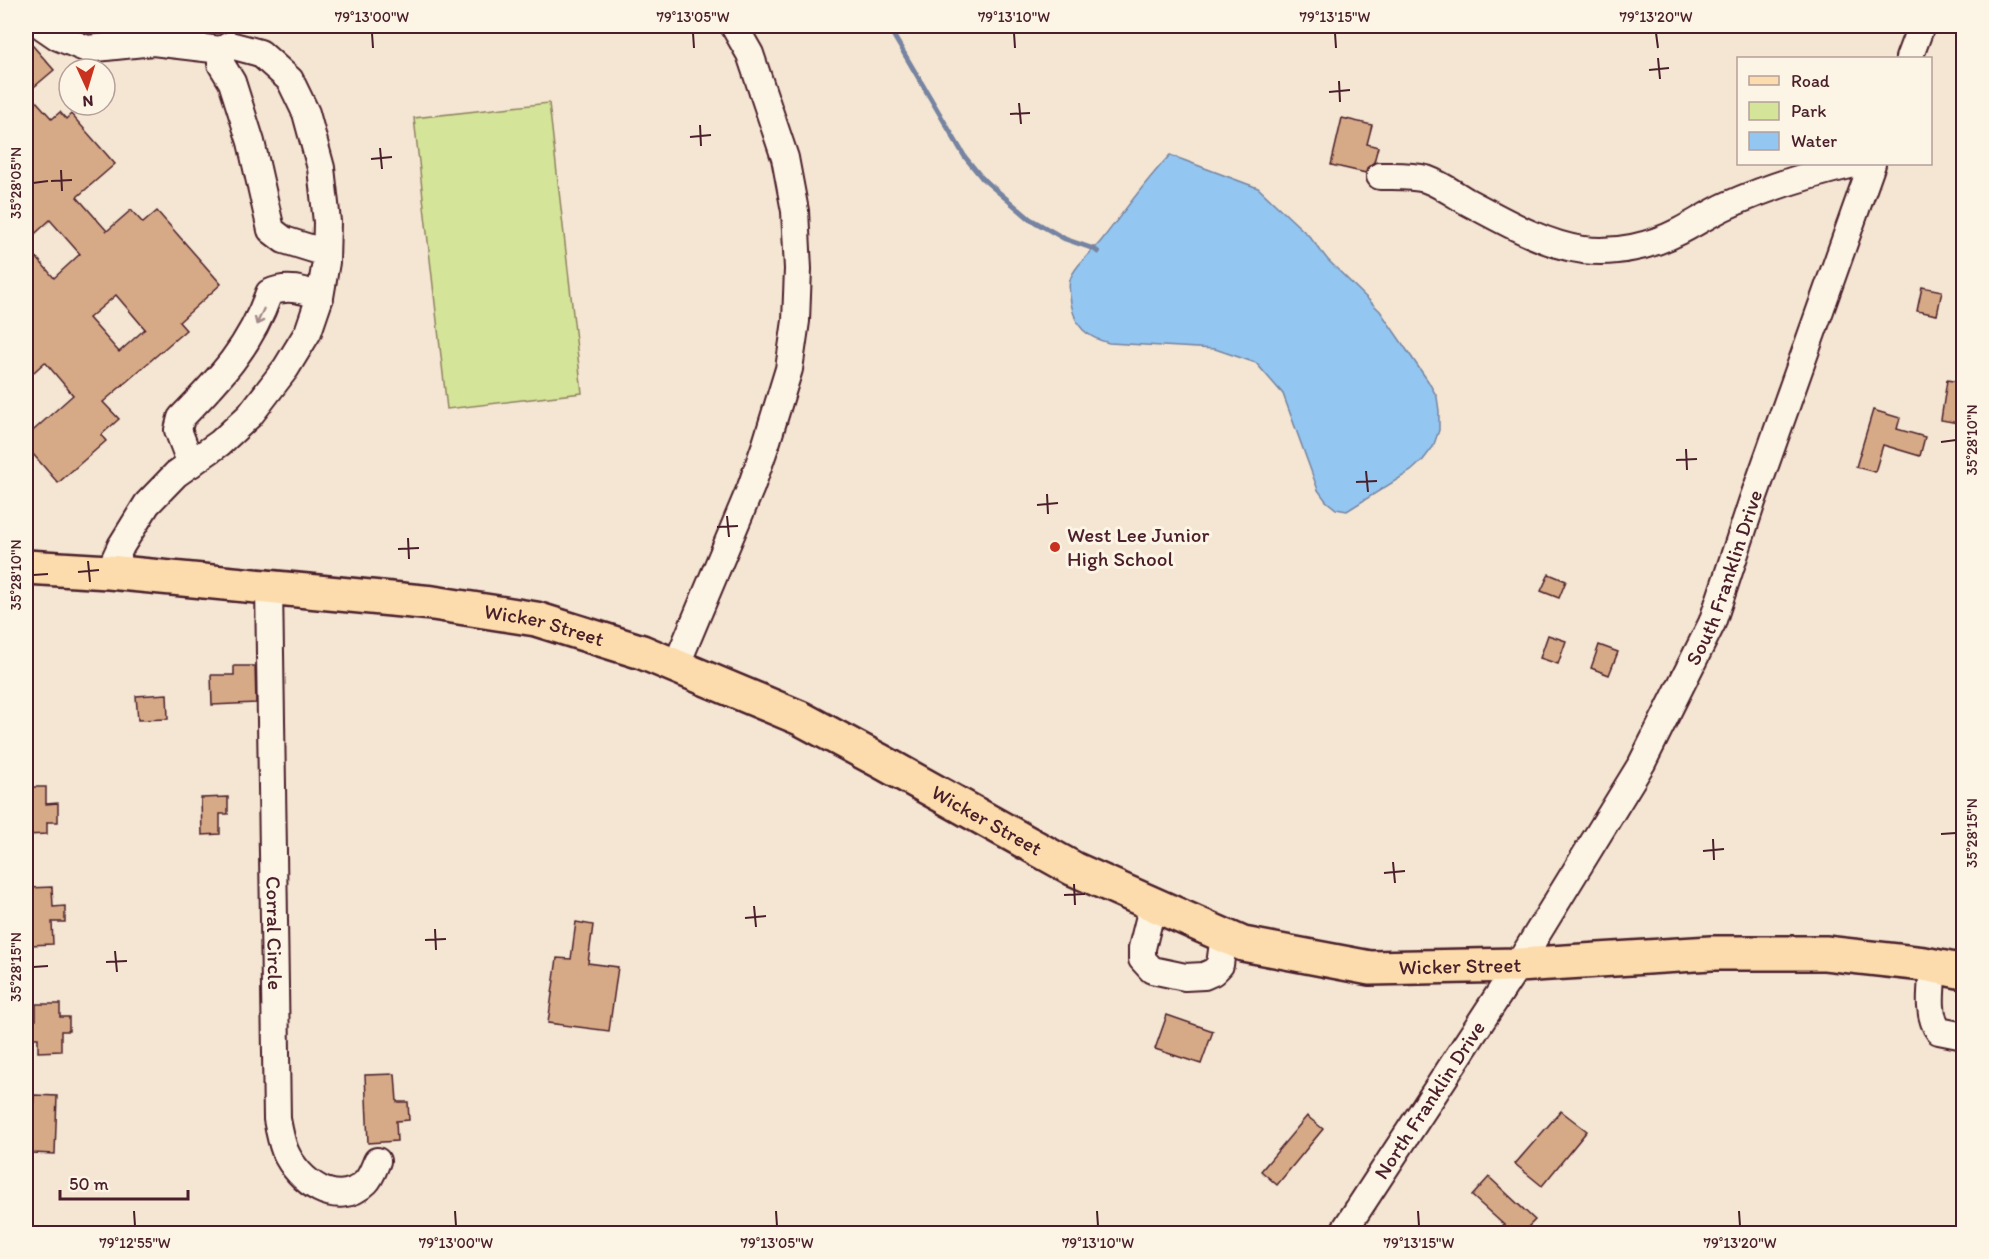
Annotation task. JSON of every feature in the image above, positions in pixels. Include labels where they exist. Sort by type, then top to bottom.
[{"type":"main road","name":"Wicker Street","points":[[26,567],[109,572],[433,603],[536,619],[642,652],[800,718],[1074,869],[1244,944],[1370,969],[1518,965],[1723,952],[1833,953],[1948,969]]},
{"type":"street","points":[[42,26],[58,37],[87,49],[153,42],[221,50],[230,45],[261,53],[290,80],[306,113],[321,168],[327,222],[326,253],[320,297],[308,332],[279,378],[250,415],[220,443],[176,474],[147,504],[121,546],[109,572]]},
{"type":"street","points":[[676,666],[751,487],[766,444],[789,369],[796,321],[798,269],[795,211],[785,158],[750,54],[734,26]]},
{"type":"street","points":[[1909,57],[1921,26]]},
{"type":"street","points":[[221,50],[221,64],[232,82],[248,132],[271,230],[284,240],[326,253]]},
{"type":"street","points":[[1380,176],[1410,176],[1426,180],[1442,186],[1487,212],[1533,234],[1566,246],[1600,251],[1651,244],[1759,192],[1850,165]]},
{"type":"street","name":"South Franklin Drive","points":[[1518,965],[1642,763],[1712,623],[1752,502],[1872,165]]},
{"type":"street","points":[[190,464],[178,430],[181,418],[206,393],[242,349],[262,314],[269,293],[279,288],[305,290],[320,297]]},
{"type":"street","name":"Corral Circle","points":[[269,587],[277,1119],[280,1137],[295,1167],[320,1190],[336,1194],[353,1191],[367,1181],[377,1161]]},
{"type":"street","points":[[1153,904],[1142,948],[1142,959],[1152,970],[1185,977],[1204,976],[1213,972],[1220,965],[1224,935]]},
{"type":"street","name":"North Franklin Drive","points":[[1342,1233],[1518,965]]},
{"type":"street","points":[[1948,969],[1931,1008],[1933,1023],[1939,1031],[1964,1036]]},
{"type":"green space","points":[[549,103],[582,393],[447,409],[414,118]]},
{"type":"water","points":[[1170,155],[1258,188],[1309,236],[1328,260],[1380,311],[1437,397],[1439,430],[1433,447],[1423,460],[1411,471],[1347,511],[1336,509],[1318,490],[1283,394],[1256,363],[1215,349],[1109,343],[1088,334],[1075,319],[1069,292],[1072,275]]},
{"type":"building","points":[[26,38],[54,70],[28,92],[52,119],[57,115],[57,117],[66,119],[74,117],[115,164],[77,197],[107,231],[131,210],[143,223],[157,211],[221,284],[179,322],[186,330],[103,402],[119,419],[101,435],[106,441],[58,483],[26,446],[26,437],[73,395],[45,362],[26,379],[26,245],[54,278],[80,254],[50,220],[26,242]],"holes":[[[116,295],[145,329],[119,352],[89,318]]]},
{"type":"building","points":[[1342,118],[1372,125],[1367,144],[1378,147],[1374,162],[1367,168],[1366,173],[1331,165]]},
{"type":"building","points":[[1922,287],[1942,291],[1937,315],[1917,311]]},
{"type":"building","points":[[1947,380],[1964,383],[1964,424],[1941,420]]},
{"type":"building","points":[[1873,410],[1900,418],[1897,429],[1925,437],[1920,456],[1883,445],[1875,472],[1856,467]]},
{"type":"building","points":[[1549,574],[1566,581],[1559,598],[1541,591]]},
{"type":"building","points":[[1548,635],[1566,641],[1558,664],[1540,658]]},
{"type":"building","points":[[1599,645],[1618,652],[1609,675],[1591,668]]},
{"type":"building","points":[[234,666],[255,666],[256,703],[212,705],[211,675],[234,675]]},
{"type":"building","points":[[167,694],[168,719],[138,720],[136,696]]},
{"type":"building","points":[[26,787],[46,787],[46,804],[58,803],[58,822],[47,822],[47,834],[26,835]]},
{"type":"building","points":[[228,797],[228,814],[220,814],[220,834],[202,835],[201,798]]},
{"type":"building","points":[[52,887],[53,907],[65,906],[65,922],[52,922],[53,944],[30,945],[28,888]]},
{"type":"building","points":[[576,922],[593,925],[588,963],[618,967],[609,1031],[548,1023],[557,958],[571,959]]},
{"type":"building","points":[[36,1004],[60,1004],[60,1017],[69,1017],[69,1031],[61,1031],[61,1051],[38,1052],[38,1038],[30,1038],[30,1020],[36,1020]]},
{"type":"building","points":[[1167,1015],[1213,1031],[1201,1064],[1155,1049]]},
{"type":"building","points":[[395,1074],[397,1102],[408,1102],[409,1120],[396,1121],[397,1141],[368,1143],[365,1075]]},
{"type":"building","points":[[34,1095],[57,1096],[55,1154],[31,1153]]},
{"type":"building","points":[[1561,1111],[1587,1131],[1542,1186],[1515,1164]]},
{"type":"building","points":[[1307,1116],[1323,1129],[1277,1185],[1261,1171]]},
{"type":"building","points":[[1489,1177],[1535,1220],[1522,1233],[1513,1233],[1472,1196]]},
{"type":"waterway","points":[[888,26],[965,157],[982,178],[1030,219],[1065,239],[1098,252]]},
{"type":"place","name":"West Lee Junior High School","points":[[1055,547]]}]
